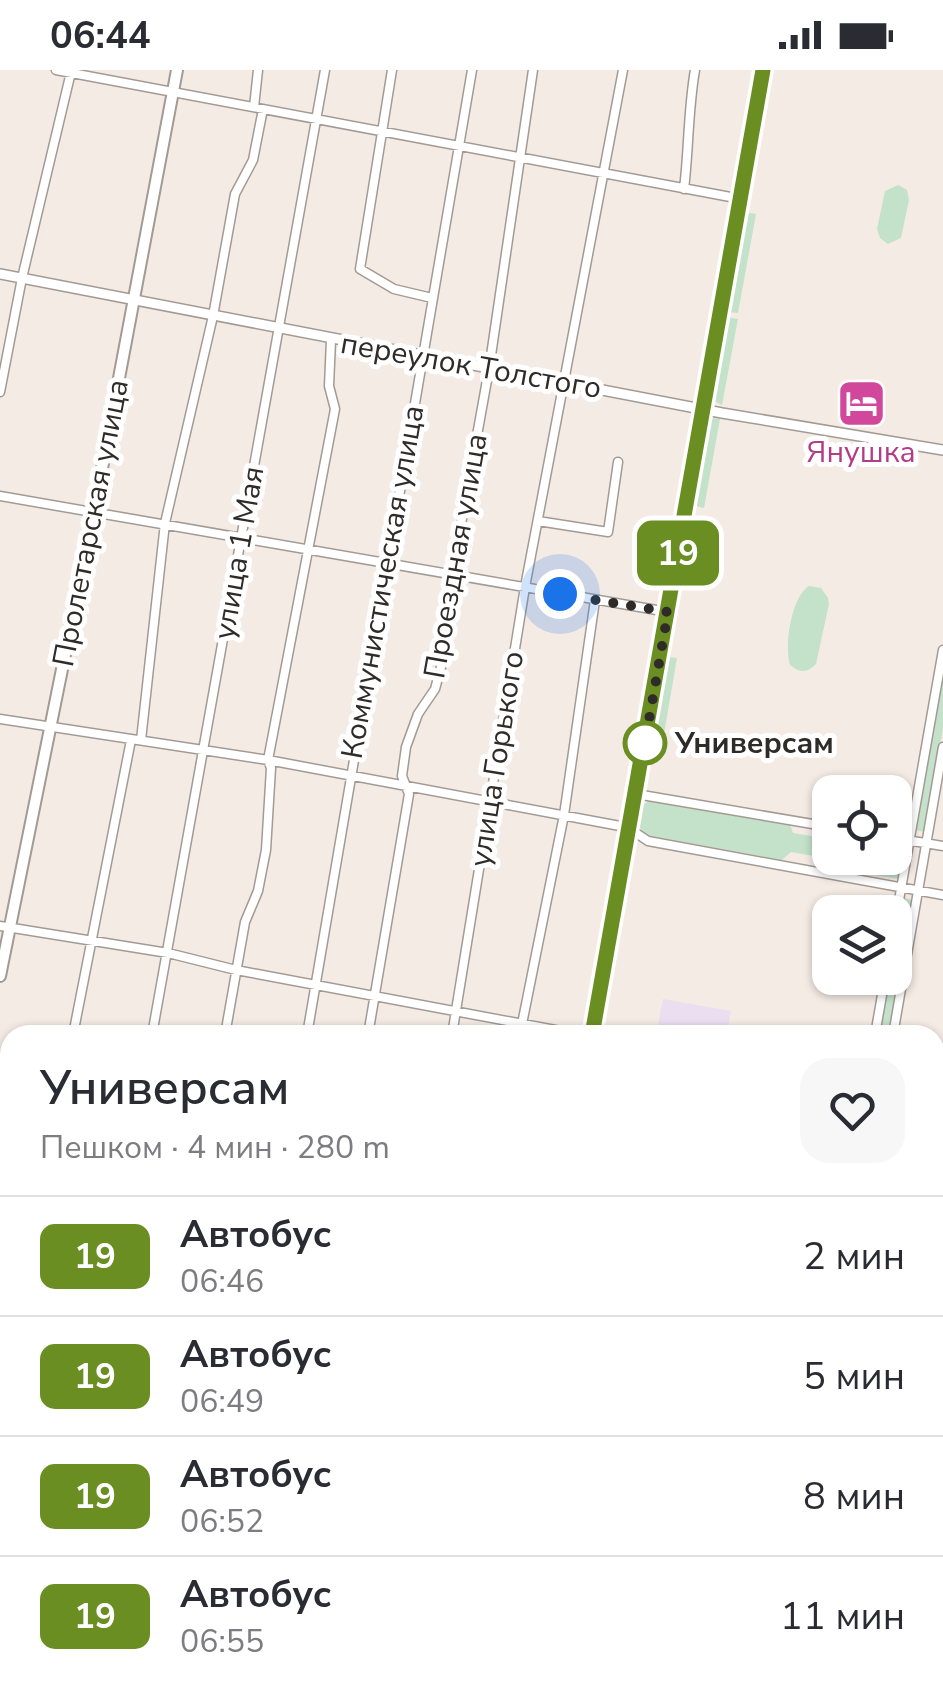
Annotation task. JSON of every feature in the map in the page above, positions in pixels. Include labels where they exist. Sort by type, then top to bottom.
[{"type":"main road","name":"Пролетарская улица","points":[[0,976],[4,927],[52,727],[177,70]]},
{"type":"street","points":[[56,70],[740,199]]},
{"type":"street","points":[[75,1025],[89,941],[95,932],[110,834],[136,740],[165,523],[213,316],[236,194],[253,160],[258,70]]},
{"type":"street","name":"улица 1 Мая","points":[[154,1025],[325,70]]},
{"type":"street","points":[[392,70],[360,269],[394,289],[432,298]]},
{"type":"street","name":"Коммунистическая улица","points":[[309,1025],[472,70]]},
{"type":"street","name":"Проездная улица","points":[[369,1025],[409,794],[402,776],[406,748],[418,714],[435,690],[448,645],[452,574],[489,369],[533,70]]},
{"type":"street","name":"улица Горького","points":[[454,1025],[525,587],[623,70]]},
{"type":"street","points":[[684,188],[691,137],[687,115],[696,70]]},
{"type":"street","points":[[594,1025],[763,70]]},
{"type":"street","points":[[0,392],[22,278],[71,72]]},
{"type":"street","name":"переулок Толстого","points":[[0,274],[331,340],[943,450]]},
{"type":"street","points":[[228,1025],[245,922],[258,891],[266,850],[271,768],[268,760],[335,409],[329,386],[331,340]]},
{"type":"street","points":[[538,521],[608,532],[618,462]]},
{"type":"street","points":[[0,496],[668,612]]},
{"type":"street","points":[[520,1024],[564,815],[595,600]]},
{"type":"street","points":[[912,828],[943,650]]},
{"type":"street","points":[[0,719],[406,785],[630,828],[648,841],[943,895]]},
{"type":"street","points":[[895,1025],[943,747]]},
{"type":"street","points":[[636,794],[812,824]]},
{"type":"street","points":[[912,840],[943,846]]},
{"type":"street","points":[[900,895],[904,875]]},
{"type":"street","points":[[4,927],[168,953],[236,970],[526,1025]]},
{"type":"street","points":[[877,1025],[883,995]]},
{"type":"shaded area","points":[[663,999],[731,1011],[729,1025],[658,1025]]},
{"type":"green space","points":[[898,185],[907,190],[909,200],[901,238],[888,244],[877,229],[885,191]]},
{"type":"green space","points":[[745,212],[756,214],[738,313],[728,312]]},
{"type":"green space","points":[[727,317],[738,319],[722,405],[712,400]]},
{"type":"green space","points":[[720,419],[704,508],[696,506],[708,423]]},
{"type":"green space","points":[[809,586],[821,588],[829,604],[816,664],[803,671],[790,665],[789,635],[793,611]]},
{"type":"green space","points":[[668,657],[677,658],[664,734],[655,733]]},
{"type":"green space","points":[[943,666],[943,729],[925,832],[915,830]]},
{"type":"green space","points":[[651,800],[790,824],[793,833],[812,836],[812,856],[791,852],[782,860],[646,835],[637,824],[640,806]]},
{"type":"green space","points":[[886,995],[896,995],[891,1025],[881,1025]]},
{"type":"bus line","name":"19","points":[[594,1025],[763,70]]},
{"type":"place","name":"Янушка","points":[[861,403]]},
{"type":"place","name":"Универсам","points":[[645,743]]},
{"type":"route","points":[[560,594],[668,612],[642,760],[645,743]]}]
